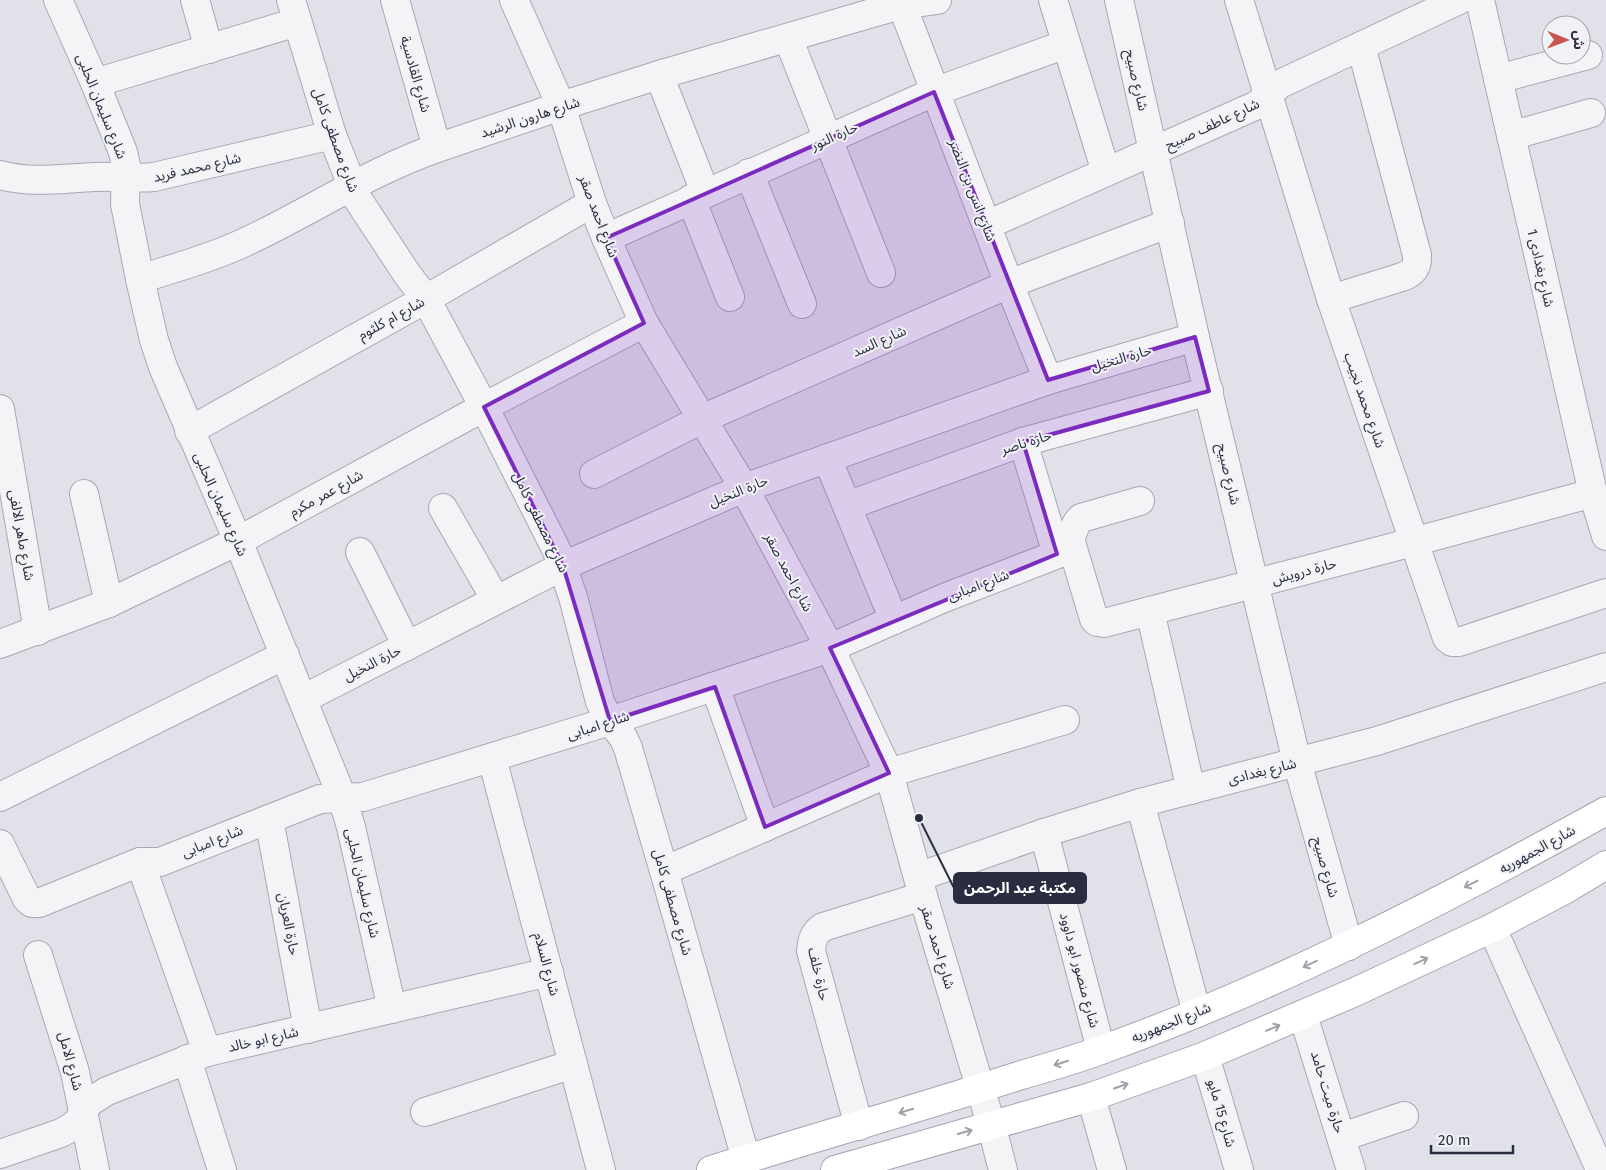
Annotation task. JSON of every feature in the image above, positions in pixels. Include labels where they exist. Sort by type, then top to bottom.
[{"type":"main road","name":"شارع الجمهوريه","points":[[711,1170],[1101,1050],[1197,1013],[1349,946],[1487,876],[1606,811]]},
{"type":"main road","points":[[835,1170],[867,1166],[991,1124],[1091,1097],[1205,1056],[1303,1015],[1492,928],[1566,889],[1606,865]]},
{"type":"street","name":"شارع سليمان الحلبى","points":[[58,0],[123,152],[126,166],[125,204],[140,279],[157,349],[173,393],[238,541],[342,797],[392,1009]]},
{"type":"street","points":[[195,0],[209,49]]},
{"type":"street","name":"شارع القادسية","points":[[395,0],[437,148]]},
{"type":"street","name":"شارع احمد صقر","points":[[514,0],[561,106],[592,203],[644,322],[744,488],[830,648],[889,773],[1003,1170]]},
{"type":"street","name":"شارع هارون الرشيد","points":[[140,279],[198,261],[242,244],[352,186],[418,154],[659,75],[900,3],[936,0]]},
{"type":"street","points":[[1052,0],[1106,172]]},
{"type":"street","name":"شارع صبيح","points":[[1119,0],[1195,336],[1297,762],[1349,946]]},
{"type":"street","name":"شارع محمد نجيب","points":[[1239,0],[1331,299],[1447,638],[1452,642],[1459,642],[1606,592]]},
{"type":"street","name":"شارع عاطف صبيح","points":[[987,225],[1257,106],[1280,84],[1458,0]]},
{"type":"street","name":"شارع بغدادى 1","points":[[1480,0],[1593,493],[1606,536]]},
{"type":"street","name":"شارع انس بن النضر","points":[[900,3],[1048,380]]},
{"type":"street","points":[[95,83],[209,49],[294,11]]},
{"type":"street","name":"شارع مصطفى كامل","points":[[294,11],[332,135],[352,186],[365,211],[426,299],[484,407],[563,566],[573,597],[600,702],[628,748],[746,1159]]},
{"type":"street","points":[[788,38],[881,273]]},
{"type":"street","name":"حارة النور","points":[[606,238],[749,172],[934,92],[1066,44]]},
{"type":"street","points":[[1331,299],[1402,277],[1415,269],[1418,262],[1361,46]]},
{"type":"street","points":[[1498,79],[1550,65]]},
{"type":"street","points":[[659,75],[730,297]]},
{"type":"street","points":[[1511,136],[1591,113]]},
{"type":"street","name":"شارع محمد فريد","points":[[0,175],[26,181],[92,177],[140,179],[332,135]]},
{"type":"street","points":[[749,172],[802,304]]},
{"type":"street","name":"شارع ام كلثوم","points":[[189,431],[426,299],[592,203]]},
{"type":"street","name":"شارع السد","points":[[594,474],[702,418],[1009,284],[1170,223]]},
{"type":"street","name":"شارع عمر مكرم","points":[[0,644],[109,603],[238,541],[644,322]]},
{"type":"street","name":"حارة النخيل","points":[[303,699],[563,566],[744,488],[1048,380],[1195,336]]},
{"type":"street","name":"حارة ناصر","points":[[847,506],[1023,442],[1209,391]]},
{"type":"street","name":"شارع ماهر الالفى","points":[[0,409],[38,631]]},
{"type":"street","points":[[1023,442],[1064,548]]},
{"type":"street","points":[[827,458],[894,620]]},
{"type":"street","name":"حارة درويش","points":[[1064,548],[1093,615],[1097,622],[1104,623],[1593,493]]},
{"type":"street","points":[[84,494],[109,603]]},
{"type":"street","points":[[1064,548],[1075,523],[1081,518],[1140,501]]},
{"type":"street","points":[[443,508],[496,600]]},
{"type":"street","name":"شارع امبابى","points":[[3,859],[27,899],[32,903],[39,903],[140,862],[160,862],[320,798],[363,797],[610,721],[830,648],[1064,548]]},
{"type":"street","points":[[360,552],[406,646]]},
{"type":"street","points":[[1150,611],[1191,790]]},
{"type":"street","points":[[0,797],[285,655]]},
{"type":"street","name":"شارع بغدادى","points":[[920,886],[1044,833],[1140,803],[1377,741],[1606,667]]},
{"type":"street","points":[[715,687],[765,827]]},
{"type":"street","points":[[664,871],[889,773],[1064,720]]},
{"type":"street","name":"شارع السلام","points":[[492,758],[601,1170]]},
{"type":"street","points":[[1140,803],[1197,1013]]},
{"type":"street","name":"حارة العريان","points":[[269,819],[308,1029]]},
{"type":"street","name":"شارع منصور ابو داوود","points":[[1044,833],[1101,1050]]},
{"type":"street","points":[[140,862],[197,1055],[222,1170]]},
{"type":"street","name":"حارة خلف","points":[[859,1126],[812,951],[812,941],[816,932],[823,927],[920,886]]},
{"type":"street","points":[[1492,928],[1600,1165]]},
{"type":"street","name":"شارع الامل","points":[[38,955],[75,1072],[95,1170]]},
{"type":"street","name":"شارع ابو خالد","points":[[0,1154],[61,1134],[78,1122],[88,1103],[107,1090],[197,1055],[549,972]]},
{"type":"street","name":"حارة ميت حامد","points":[[1303,1015],[1351,1170]]},
{"type":"street","name":"شارع 15 مايو","points":[[1205,1056],[1239,1170]]},
{"type":"street","points":[[426,1112],[573,1064]]},
{"type":"street","points":[[1091,1097],[1112,1170]]},
{"type":"street","points":[[1342,1137],[1404,1116]]},
{"type":"highlighted area","points":[[934,92],[1048,380],[1195,337],[1209,391],[1023,442],[1057,554],[830,648],[889,773],[765,827],[715,687],[610,721],[563,566],[484,407],[644,323],[606,238]]},
{"type":"place","name":"مكتبة عبد الرحمن","points":[[919,818]]}]
